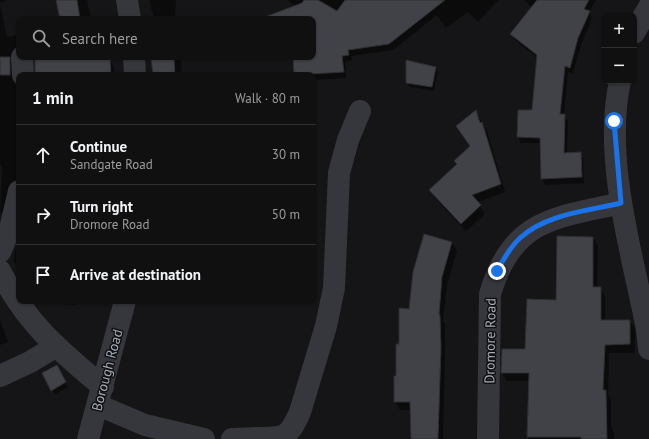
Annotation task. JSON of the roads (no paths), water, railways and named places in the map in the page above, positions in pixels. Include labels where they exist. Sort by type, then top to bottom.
[{"type":"street","points":[[127,0],[130,16]]},
{"type":"street","points":[[637,28],[649,7]]},
{"type":"street","points":[[22,60],[23,72]]},
{"type":"street","points":[[134,60],[136,72]]},
{"type":"street","points":[[620,84],[614,121],[621,203],[642,306],[649,349]]},
{"type":"street","points":[[232,439],[275,439],[284,436],[295,423],[300,412],[326,326],[334,288],[339,173],[348,140],[360,110]]},
{"type":"street","name":"Dromore Road","points":[[488,439],[490,294],[497,271],[508,252],[520,238],[536,227],[557,218],[621,203]]},
{"type":"street","points":[[0,252],[10,230],[16,204]]},
{"type":"street","points":[[0,271],[11,294],[16,300]]},
{"type":"street","points":[[19,304],[55,347],[101,396],[145,425],[204,439]]},
{"type":"street","name":"Borough Road","points":[[88,439],[101,396],[124,304]]},
{"type":"street","points":[[0,376],[30,362],[55,347]]}]
